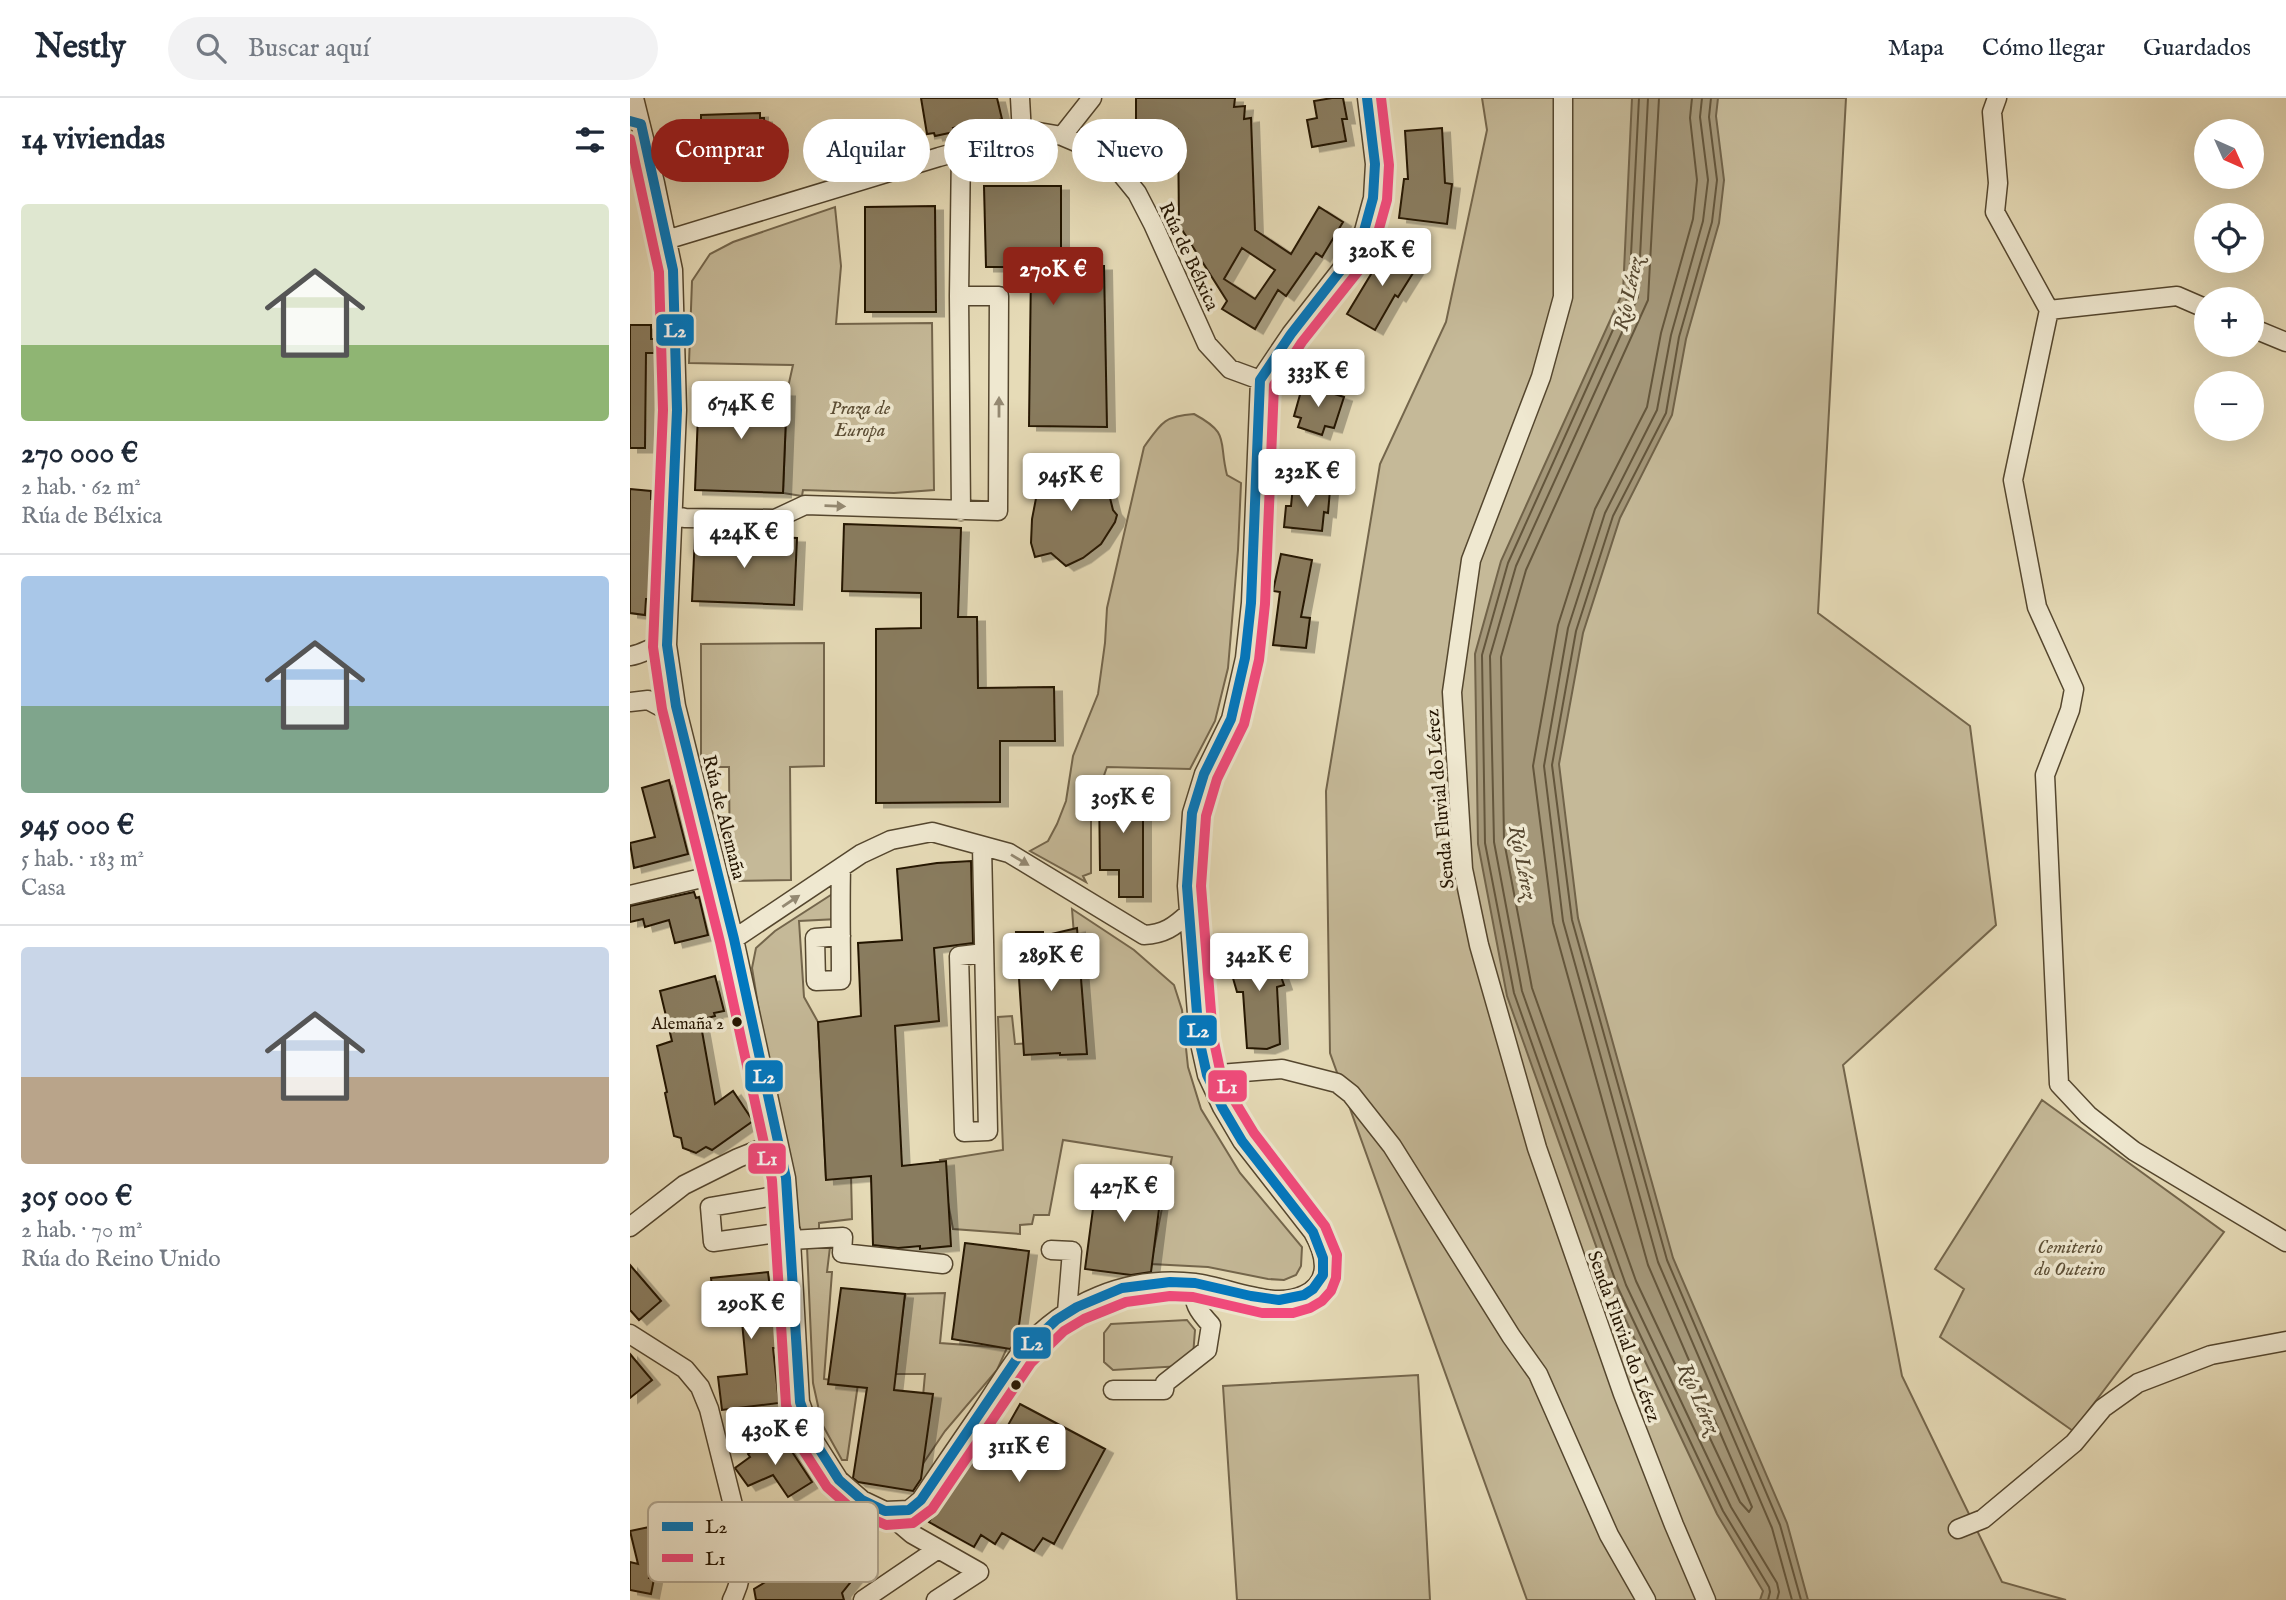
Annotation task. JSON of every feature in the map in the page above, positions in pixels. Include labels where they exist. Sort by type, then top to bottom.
[{"type":"street","name":"Rúa de Alemaña","points":[[634,98],[635,122],[655,183],[673,270],[677,410],[667,645],[676,706],[734,939],[778,1142],[791,1235],[800,1402],[813,1439],[839,1480],[866,1502]]},
{"type":"street","points":[[1020,98],[1021,119]]},
{"type":"street","points":[[1062,136],[1092,98]]},
{"type":"street","points":[[885,1511],[909,1510],[921,1500],[1021,1353],[1067,1312],[1106,1292],[1156,1281],[1195,1283],[1285,1301],[1308,1293],[1318,1285],[1324,1273],[1326,1263],[1322,1247],[1242,1141],[1206,1075],[1199,1039],[1186,886],[1192,813],[1204,774],[1231,719],[1245,659],[1251,603],[1260,380],[1291,334],[1348,261],[1364,231],[1373,198],[1375,164],[1367,98]]},
{"type":"street","name":"Senda Fluvial do Lérez","points":[[1563,98],[1563,297],[1541,377],[1471,560],[1451,692],[1463,869],[1479,945],[1541,1161],[1623,1394],[1706,1600]]},
{"type":"street","points":[[1997,98],[1992,112],[1998,183],[1995,212],[2049,310],[2013,480],[2037,607],[2074,689],[2070,710],[2045,775],[2059,1084],[2088,1115],[2134,1151],[2286,1242]]},
{"type":"street","name":"Rúa de Bélxica","points":[[1058,135],[1095,150],[1115,166],[1137,193],[1153,224],[1206,344],[1230,369],[1260,380]]},
{"type":"street","name":"Rúa de Bélxica","points":[[666,240],[944,155]]},
{"type":"street","points":[[961,182],[961,512]]},
{"type":"street","points":[[672,515],[685,518],[775,519],[805,505],[961,512],[998,511],[999,296],[959,296]]},
{"type":"street","points":[[2049,310],[2177,296],[2194,303]]},
{"type":"street","points":[[2264,333],[2286,342]]},
{"type":"street","points":[[630,656],[641,654],[655,645],[667,645]]},
{"type":"street","points":[[630,702],[648,700],[663,708],[676,706]]},
{"type":"street","points":[[734,939],[861,855],[891,840],[932,832],[1009,853],[1144,935],[1169,930],[1189,913]]},
{"type":"street","points":[[982,846],[988,1131],[964,1132],[959,956],[984,953]]},
{"type":"street","points":[[841,868],[841,936]]},
{"type":"street","points":[[630,895],[702,878]]},
{"type":"street","points":[[1206,1075],[1282,1069],[1337,1083],[1352,1094],[1392,1146],[1510,1336],[1538,1374],[1609,1535],[1646,1600]]},
{"type":"street","points":[[630,1227],[684,1185],[738,1157],[778,1142]]},
{"type":"street","points":[[787,1194],[710,1207],[713,1242],[791,1235],[843,1237],[842,1253],[943,1264]]},
{"type":"street","points":[[1051,1250],[1072,1251],[1067,1312]]},
{"type":"street","points":[[1113,1390],[1164,1390],[1165,1383],[1207,1350],[1211,1325],[1196,1310],[1195,1283]]},
{"type":"street","points":[[630,1334],[684,1369],[700,1387],[709,1409],[732,1502]]},
{"type":"street","points":[[1958,1529],[1983,1519],[1993,1511],[2074,1443],[2104,1408],[2138,1383],[2211,1355],[2286,1341]]},
{"type":"street","name":"Rúa de Alemaña","points":[[878,1508],[912,1534],[979,1572],[936,1600]]},
{"type":"street","points":[[863,1600],[938,1549]]},
{"type":"street","points":[[733,1600],[739,1582]]},
{"type":"green space","points":[[1482,98],[1846,98],[1818,613],[1970,726],[1996,925],[1843,1065],[1902,1376],[2002,1582],[2066,1600],[1527,1600],[1330,1053],[1326,791],[1380,464],[1446,322],[1487,130]]},
{"type":"green space","name":"Praza de Europa","points":[[835,207],[841,266],[836,324],[932,323],[934,490],[894,493],[803,490],[802,496],[783,493],[787,392],[793,365],[689,363],[692,281],[710,254],[733,242]]},
{"type":"green space","points":[[1194,414],[1214,427],[1221,439],[1227,475],[1241,483],[1228,668],[1215,721],[1190,769],[1107,767],[1102,781],[1091,778],[1091,873],[1083,876],[1086,882],[1030,851],[1048,841],[1057,824],[1066,801],[1073,756],[1098,694],[1107,608],[1144,447],[1164,422]]},
{"type":"green space","points":[[824,643],[824,766],[790,767],[791,880],[730,881],[729,767],[701,767],[701,644]]},
{"type":"green space","points":[[837,891],[838,919],[799,921],[804,997],[818,1022],[826,1179],[851,1175],[852,1219],[819,1223],[819,1234],[795,1234],[752,968],[756,948],[775,931]]},
{"type":"green space","points":[[1072,909],[1134,950],[1174,985],[1182,1010],[1188,1067],[1201,1109],[1240,1173],[1302,1247],[1301,1266],[1296,1275],[1284,1280],[1268,1279],[1208,1267],[1151,1264],[1172,1157],[1063,1140],[1049,1215],[1034,1215],[1032,1224],[1020,1225],[1020,1234],[953,1229],[940,1160],[1003,1150],[998,1017],[1012,1016],[1015,1044],[1082,1040]]},
{"type":"green space","name":"Cemiterio do Outeiro","points":[[2042,1100],[2224,1232],[2073,1431],[1940,1337],[1964,1289],[1935,1269]]},
{"type":"green space","points":[[807,1247],[830,1247],[827,1272],[832,1272],[824,1379],[858,1384],[847,1460],[842,1460],[822,1424],[813,1383]]},
{"type":"green space","points":[[945,1293],[940,1343],[1007,1348],[997,1370],[945,1431],[916,1474],[925,1374],[896,1374],[904,1301],[906,1294]]},
{"type":"green space","points":[[1187,1320],[1195,1330],[1193,1356],[1182,1366],[1113,1370],[1104,1362],[1104,1333],[1111,1324]]},
{"type":"green space","points":[[1418,1375],[1430,1600],[1237,1600],[1223,1386]]},
{"type":"water","name":"Río Lérez","points":[[1632,98],[1718,98],[1716,116],[1724,180],[1719,223],[1686,339],[1672,415],[1620,518],[1583,633],[1559,764],[1578,918],[1673,1258],[1787,1523],[1808,1600],[1760,1600],[1763,1591],[1717,1514],[1612,1291],[1507,996],[1478,844],[1475,654],[1501,561],[1623,292]]},
{"type":"building","points":[[921,98],[997,98],[1002,119],[944,119],[944,134],[935,136],[934,133],[930,134],[930,119],[924,119]]},
{"type":"building","points":[[1136,98],[1235,98],[1234,107],[1245,106],[1244,119],[1251,118],[1255,230],[1291,254],[1319,207],[1343,222],[1322,257],[1316,253],[1286,296],[1278,290],[1255,329],[1222,309],[1227,301],[1179,225],[1179,182],[1187,182],[1187,119],[1136,119]],"holes":[[[1242,248],[1275,270],[1255,299],[1224,279]]]},
{"type":"building","points":[[1343,98],[1347,119],[1342,119],[1346,141],[1312,147],[1307,120],[1317,118],[1314,101]]},
{"type":"building","points":[[760,113],[760,118],[764,119],[701,119],[701,115]]},
{"type":"building","points":[[1442,128],[1445,183],[1452,184],[1447,224],[1399,218],[1404,179],[1408,179],[1405,131]]},
{"type":"building","points":[[984,186],[1061,186],[1061,267],[1104,266],[1107,427],[1029,426],[1031,267],[986,267]]},
{"type":"building","points":[[935,206],[936,312],[865,312],[865,207]]},
{"type":"building","points":[[1388,246],[1418,265],[1398,297],[1395,295],[1375,330],[1347,314]]},
{"type":"building","points":[[630,325],[651,325],[651,339],[654,339],[654,353],[646,353],[645,448],[630,448]]},
{"type":"building","points":[[1303,384],[1344,397],[1334,428],[1325,426],[1322,435],[1298,427],[1301,418],[1294,416]]},
{"type":"building","points":[[699,389],[787,392],[783,493],[695,490]]},
{"type":"building","points":[[1078,457],[1100,479],[1117,515],[1101,544],[1083,558],[1066,566],[1051,553],[1035,557],[1031,543],[1032,519],[1038,488],[1049,463],[1061,472]]},
{"type":"building","points":[[1293,486],[1330,490],[1328,513],[1324,512],[1322,531],[1284,527],[1286,506],[1291,506]]},
{"type":"building","points":[[630,489],[651,491],[653,499],[649,599],[646,599],[645,615],[630,613]]},
{"type":"building","points":[[844,524],[961,528],[958,617],[977,617],[978,688],[1054,687],[1055,741],[1000,741],[1000,802],[876,803],[876,629],[921,628],[921,593],[842,591]]},
{"type":"building","points":[[695,534],[797,538],[794,605],[692,601]]},
{"type":"building","points":[[1281,554],[1312,560],[1301,617],[1310,618],[1306,648],[1273,645],[1280,592],[1273,591]]},
{"type":"building","points":[[669,780],[688,854],[634,868],[630,843],[655,837],[642,788]]},
{"type":"building","points":[[1119,781],[1143,782],[1143,897],[1119,897],[1119,870],[1100,870],[1099,787],[1119,784]]},
{"type":"building","points":[[971,861],[973,943],[934,948],[939,1021],[895,1026],[902,1166],[946,1161],[951,1246],[920,1249],[920,1246],[898,1248],[873,1245],[871,1176],[826,1180],[818,1022],[861,1016],[858,943],[902,940],[897,869]]},
{"type":"building","points":[[694,892],[696,898],[699,897],[708,935],[675,943],[669,920],[645,927],[643,919],[630,922],[630,906]]},
{"type":"building","points":[[1077,928],[1087,1054],[1024,1055],[1016,932],[1043,932],[1043,936]]},
{"type":"building","points":[[1276,939],[1277,965],[1284,985],[1277,987],[1280,1044],[1267,1049],[1247,1048],[1243,992],[1237,992],[1226,954],[1252,951],[1262,940]]},
{"type":"building","points":[[715,976],[724,1011],[700,1020],[715,1104],[733,1091],[753,1121],[712,1150],[706,1147],[696,1153],[683,1148],[681,1138],[674,1136],[657,1046],[672,1041],[660,991]]},
{"type":"building","points":[[1098,1171],[1163,1178],[1151,1272],[1131,1275],[1085,1269]]},
{"type":"building","points":[[965,1243],[1029,1251],[1017,1340],[1010,1349],[952,1339]]},
{"type":"building","points":[[630,1265],[661,1301],[639,1320],[630,1310]]},
{"type":"building","points":[[768,1272],[777,1348],[773,1348],[779,1403],[722,1410],[718,1377],[747,1374],[740,1301],[714,1304],[711,1278]]},
{"type":"building","points":[[841,1288],[905,1294],[894,1390],[933,1394],[921,1479],[913,1491],[858,1482],[853,1478],[867,1388],[828,1384]]},
{"type":"building","points":[[630,1354],[652,1380],[630,1398]]},
{"type":"building","points":[[1020,1404],[1105,1449],[1054,1544],[1043,1538],[1034,1551],[1002,1533],[995,1544],[981,1535],[974,1547],[929,1522],[970,1449],[989,1459]]},
{"type":"building","points":[[781,1435],[812,1482],[788,1497],[773,1475],[748,1486],[735,1468],[764,1442],[766,1446]]},
{"type":"building","points":[[648,1527],[648,1582],[653,1582],[651,1594],[630,1590],[630,1562],[638,1564],[630,1531]]},
{"type":"building","points":[[765,1582],[851,1582],[842,1593],[844,1600],[756,1600],[754,1589]]},
{"type":"transit line","name":"L2","points":[[878,1508],[885,1511],[909,1510],[921,1500],[1020,1354],[1056,1320],[1077,1307],[1122,1288],[1170,1282],[1195,1283],[1279,1300],[1304,1295],[1313,1289],[1323,1275],[1323,1258],[1313,1232],[1242,1141],[1207,1075],[1199,1039],[1187,886],[1192,813],[1204,774],[1231,719],[1245,658],[1251,603],[1260,380],[1291,334],[1348,261],[1364,231],[1373,198],[1375,164],[1367,98]]},
{"type":"transit line","name":"L1","points":[[878,1522],[886,1525],[913,1523],[932,1509],[1031,1363],[1064,1331],[1084,1319],[1126,1302],[1170,1296],[1193,1297],[1262,1313],[1293,1313],[1322,1301],[1331,1291],[1336,1278],[1337,1255],[1325,1226],[1254,1133],[1220,1070],[1213,1037],[1201,886],[1206,816],[1217,779],[1244,724],[1259,660],[1265,604],[1274,385],[1302,342],[1360,269],[1377,236],[1387,200],[1389,165],[1381,98]]},
{"type":"transit line","name":"L2","points":[[630,121],[641,124],[673,270],[677,410],[667,645],[676,706],[734,939],[786,1178],[800,1402],[813,1439],[839,1480],[866,1502]]},
{"type":"transit line","name":"L1","points":[[630,139],[659,272],[663,410],[653,647],[662,709],[720,942],[772,1180],[786,1405],[800,1445],[827,1487],[844,1502]]},
{"type":"place","name":"Alemaña 2","points":[[737,1022]]}]
